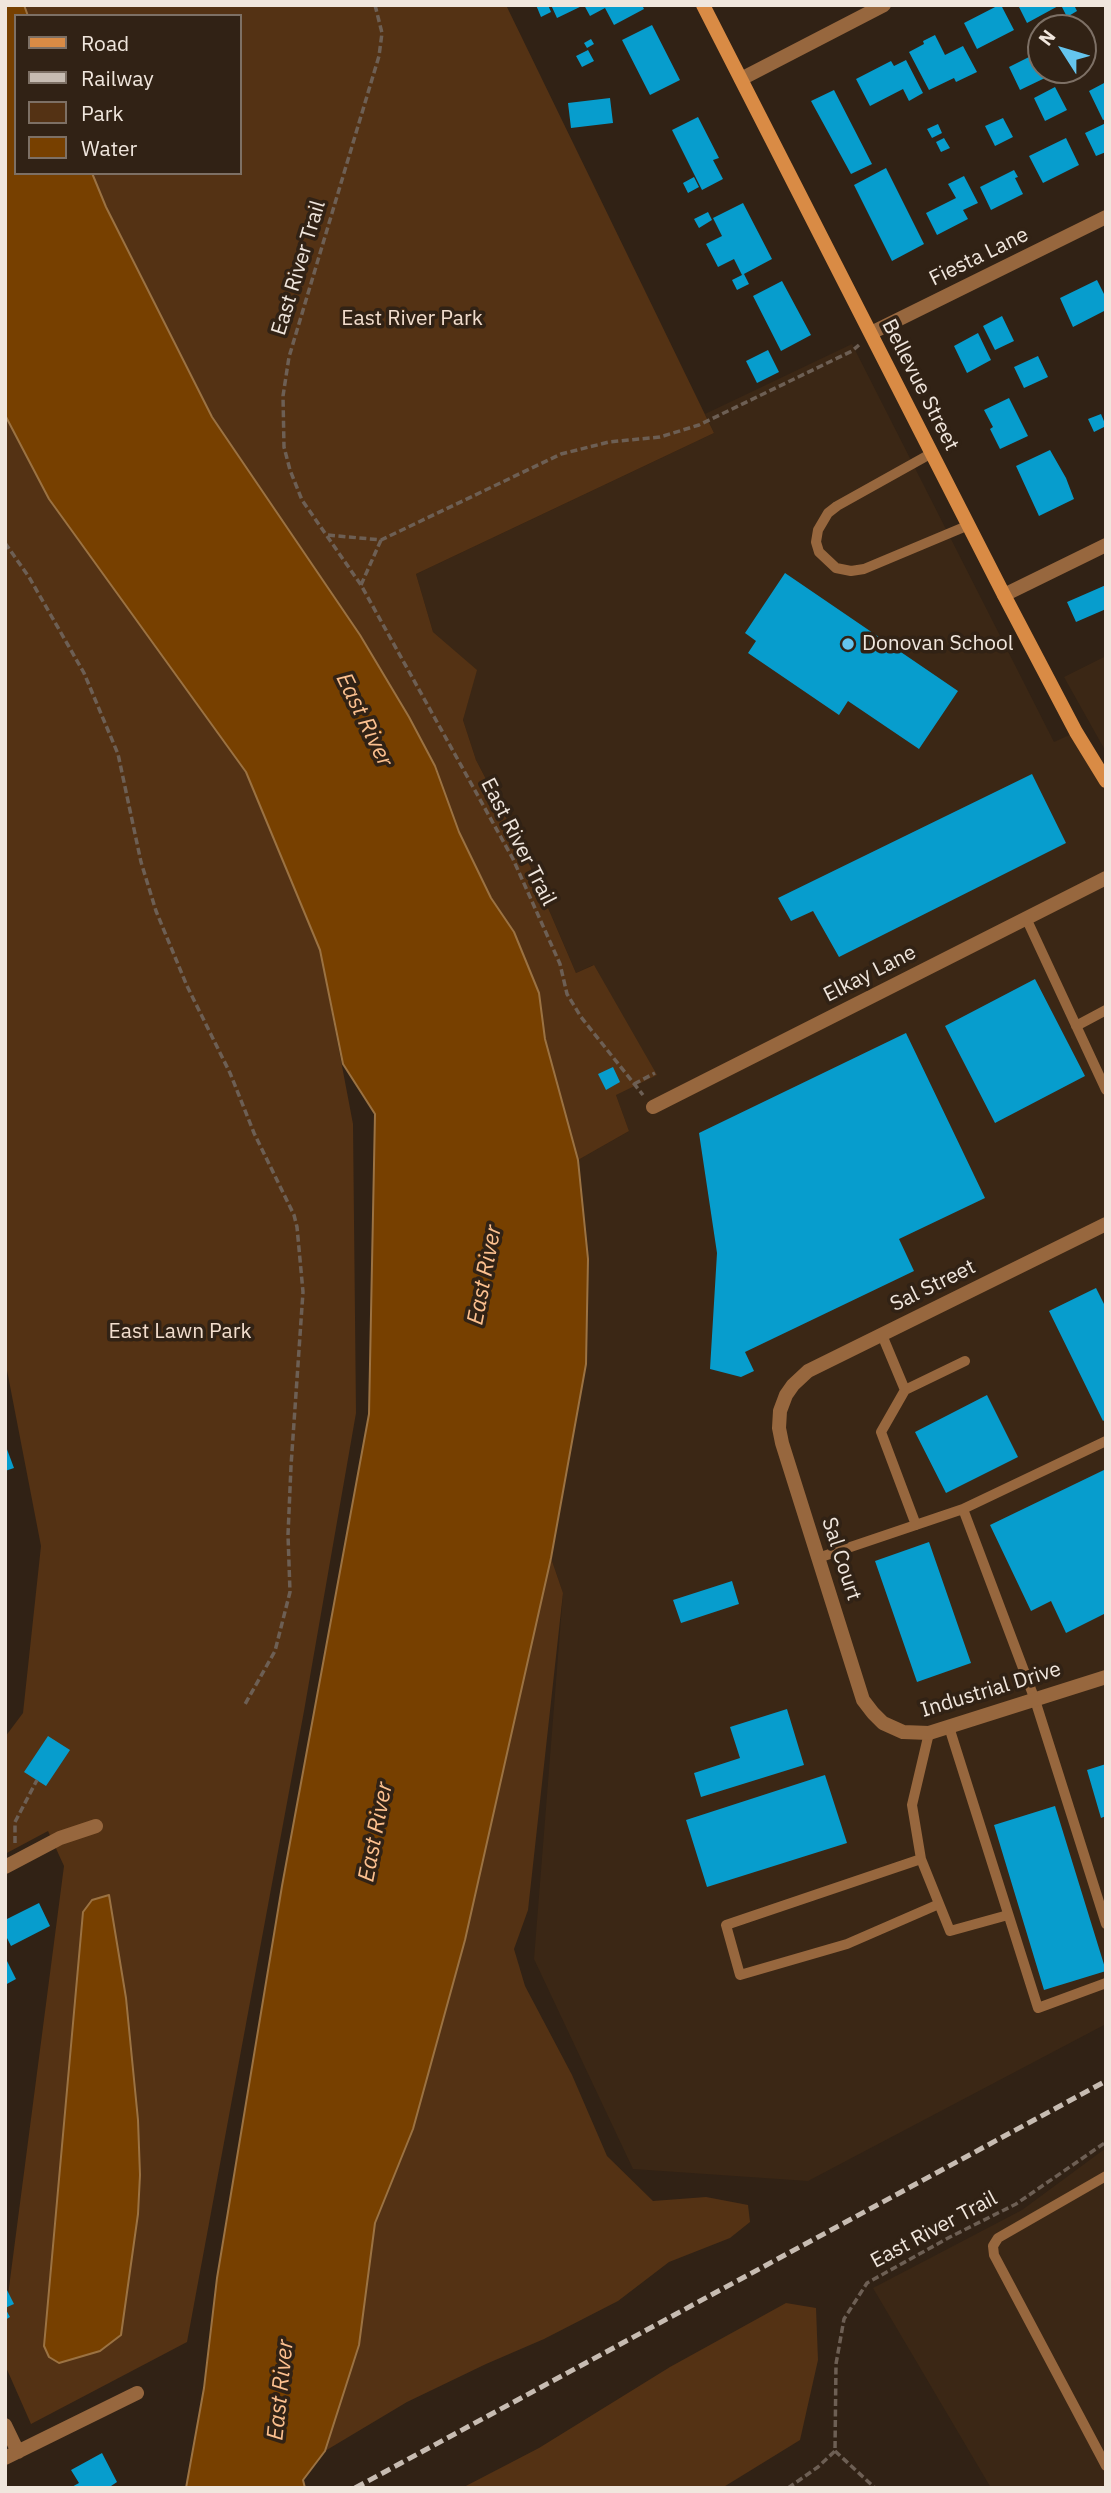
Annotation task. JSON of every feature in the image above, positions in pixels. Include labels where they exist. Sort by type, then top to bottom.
[{"type":"street","name":"Bellevue Street","points":[[703,5],[1004,595],[1076,732],[1106,781]]},
{"type":"street","points":[[741,79],[884,5]]},
{"type":"street","name":"Fiesta Lane","points":[[871,334],[1106,218]]},
{"type":"street","points":[[1004,595],[1106,545]]},
{"type":"street","name":"Elkay Lane","points":[[653,1107],[1106,878]]},
{"type":"street","name":"Sal Street","points":[[786,1395],[808,1371],[1106,1224]]},
{"type":"street","name":"Sal Court","points":[[786,1395],[780,1411],[782,1443],[863,1700],[873,1713],[889,1726]]},
{"type":"street","name":"Industrial Drive","points":[[889,1726],[902,1732],[929,1733],[1106,1677]]},
{"type":"street","points":[[10,1864],[60,1838],[96,1826]]},
{"type":"street","points":[[5,2425],[12,2455],[137,2393]]},
{"type":"lane","points":[[932,453],[828,513],[818,530],[816,542],[819,552],[836,568],[851,571],[864,569],[969,525]]},
{"type":"lane","points":[[1026,918],[1106,1090]]},
{"type":"lane","points":[[1076,1026],[1106,1010]]},
{"type":"lane","points":[[881,1335],[905,1390]]},
{"type":"lane","points":[[916,1525],[881,1432],[905,1390],[965,1361]]},
{"type":"lane","points":[[818,1558],[963,1509],[1106,1441]]},
{"type":"lane","points":[[963,1509],[1035,1700],[1106,1924]]},
{"type":"lane","points":[[949,1727],[1038,2008],[1106,1983]]},
{"type":"lane","points":[[929,1733],[912,1805],[921,1859],[950,1931],[1008,1915]]},
{"type":"lane","points":[[921,1859],[726,1925],[740,1975],[847,1944],[939,1904]]},
{"type":"lane","points":[[1106,2176],[998,2238],[993,2246],[994,2255],[1106,2466]]},
{"type":"path","name":"East River Trail","points":[[375,5],[382,33],[379,56],[289,357],[283,396],[284,447],[302,500],[361,585],[513,859],[560,964],[567,994],[581,1017],[653,1107]]},
{"type":"path","points":[[328,535],[381,540],[561,454],[609,442],[660,437],[698,425],[852,351],[871,334]]},
{"type":"path","points":[[361,585],[381,540]]},
{"type":"path","points":[[5,543],[29,577],[84,673],[118,754],[141,862],[159,921],[187,986],[230,1073],[297,1227],[303,1292],[290,1466],[290,1592],[275,1651],[244,1706]]},
{"type":"path","points":[[634,1084],[655,1073]]},
{"type":"path","points":[[10,1864],[15,1822],[37,1780]]},
{"type":"path","name":"East River Trail","points":[[835,2451],[836,2364],[844,2319],[867,2283],[1016,2204],[1106,2142]]},
{"type":"path","points":[[788,2488],[835,2451],[875,2488]]},
{"type":"shaded area","points":[[852,344],[1054,742],[1076,732],[1106,781],[1106,2024],[808,2181],[633,2169],[534,1959],[563,1593],[551,1558],[586,1364],[588,1259],[578,1160],[629,1131],[616,1095],[593,965],[576,973],[524,852],[476,760],[463,720],[476,670],[433,632],[416,574],[714,433],[705,414]]},
{"type":"shaded area","points":[[1106,656],[1106,752],[1064,677]]},
{"type":"shaded area","points":[[1106,2148],[1106,2488],[991,2488],[873,2288],[1022,2210]]},
{"type":"green space","name":"East River Park","points":[[24,5],[506,5],[714,433],[416,574],[433,632],[477,670],[463,720],[476,760],[524,852],[576,973],[594,965],[657,1075],[616,1095],[629,1131],[578,1160],[545,1039],[539,993],[514,932],[491,898],[459,832],[435,766],[360,635],[212,417],[106,207],[93,175],[242,175],[242,14],[27,14]]},
{"type":"green space","name":"East Lawn Park","points":[[5,415],[49,499],[246,772],[320,950],[353,1124],[356,1413],[304,1711],[187,2342],[31,2424],[5,2365],[5,2318],[64,1866],[48,1831],[5,1854],[5,1737],[23,1713],[41,1546],[5,1360]]},
{"type":"green space","points":[[551,1558],[563,1593],[528,1910],[514,1949],[525,1986],[572,2075],[607,2156],[653,2201],[706,2197],[748,2205],[750,2222],[730,2238],[669,2262],[618,2301],[544,2339],[407,2402],[325,2451],[359,2345],[375,2223],[413,2129],[465,1940]]},
{"type":"green space","points":[[786,2303],[816,2308],[818,2360],[800,2440],[722,2488],[462,2488],[539,2448],[670,2367]]},
{"type":"water","name":"East River","points":[[5,5],[24,5],[27,14],[14,14],[14,175],[93,175],[106,207],[212,417],[360,635],[409,717],[435,766],[459,832],[491,898],[514,932],[539,993],[545,1039],[578,1160],[588,1259],[586,1364],[551,1558],[465,1940],[413,2129],[375,2223],[359,2345],[325,2451],[303,2480],[305,2488],[186,2488],[204,2388],[217,2278],[282,1886],[369,1414],[375,1114],[343,1064],[320,950],[246,772],[49,499],[5,415]]},
{"type":"water","points":[[109,1895],[126,1998],[138,2120],[138,2214],[121,2335],[100,2351],[59,2363],[49,2357],[44,2346],[83,1912],[92,1900]]},
{"type":"building","points":[[536,5],[548,5],[551,12],[541,17]]},
{"type":"building","points":[[551,5],[584,5],[557,18]]},
{"type":"building","points":[[584,5],[642,5],[644,9],[614,25],[605,8],[590,16]]},
{"type":"building","points":[[999,5],[1014,30],[977,49],[964,23]]},
{"type":"building","points":[[1018,5],[1060,5],[1044,14],[1027,14],[1027,23]]},
{"type":"building","points":[[1061,5],[1074,5],[1077,11],[1066,14]]},
{"type":"building","points":[[652,25],[680,80],[650,95],[622,40]]},
{"type":"building","points":[[935,35],[945,55],[963,46],[977,72],[956,82],[954,78],[929,90],[909,52]]},
{"type":"building","points":[[591,39],[594,44],[587,48],[584,43]]},
{"type":"building","points":[[588,50],[594,61],[582,67],[576,56]]},
{"type":"building","points":[[1027,58],[1027,84],[1032,84],[1020,90],[1009,67]]},
{"type":"building","points":[[906,60],[923,93],[909,101],[903,89],[870,106],[856,79],[891,61],[894,66]]},
{"type":"building","points":[[1106,82],[1106,119],[1103,120],[1089,91]]},
{"type":"building","points":[[1055,87],[1067,110],[1045,121],[1034,98]]},
{"type":"building","points":[[834,90],[872,164],[851,174],[811,101]]},
{"type":"building","points":[[610,98],[613,123],[571,128],[568,103]]},
{"type":"building","points":[[698,117],[719,158],[713,160],[723,179],[702,190],[672,130]]},
{"type":"building","points":[[1003,118],[1013,137],[995,146],[985,126]]},
{"type":"building","points":[[1106,123],[1106,152],[1096,156],[1085,133]]},
{"type":"building","points":[[938,124],[942,133],[932,138],[927,129]]},
{"type":"building","points":[[944,138],[950,148],[941,152],[936,142]]},
{"type":"building","points":[[1066,138],[1079,165],[1043,183],[1029,156]]},
{"type":"building","points":[[886,168],[924,244],[892,261],[854,185]]},
{"type":"building","points":[[1014,170],[1023,194],[991,210],[980,187]]},
{"type":"building","points":[[964,176],[978,203],[963,210],[968,219],[937,235],[926,213],[956,198],[948,184]]},
{"type":"building","points":[[694,177],[699,187],[688,193],[683,183]]},
{"type":"building","points":[[743,203],[772,259],[742,275],[734,259],[718,267],[706,244],[722,236],[713,218]]},
{"type":"building","points":[[708,212],[712,220],[699,228],[694,219]]},
{"type":"building","points":[[744,274],[749,284],[737,290],[732,280]]},
{"type":"building","points":[[1097,280],[1106,298],[1106,310],[1073,327],[1060,298]]},
{"type":"building","points":[[782,281],[811,335],[781,351],[753,296]]},
{"type":"building","points":[[1002,316],[1014,341],[995,350],[983,326]]},
{"type":"building","points":[[978,333],[991,360],[967,373],[954,346]]},
{"type":"building","points":[[768,350],[779,372],[757,383],[746,361]]},
{"type":"building","points":[[1038,356],[1048,377],[1024,388],[1014,367]]},
{"type":"building","points":[[1009,398],[1028,436],[1000,449],[984,410]]},
{"type":"building","points":[[1101,414],[1106,426],[1094,432],[1088,419]]},
{"type":"building","points":[[1050,450],[1074,499],[1039,516],[1016,466]]},
{"type":"building","points":[[785,573],[958,691],[919,749],[848,701],[839,715],[748,653],[756,641],[745,633]]},
{"type":"building","points":[[1106,585],[1106,609],[1076,622],[1067,602]]},
{"type":"building","points":[[1032,774],[1066,843],[839,957],[813,911],[791,921],[778,898]]},
{"type":"building","points":[[1035,979],[1085,1076],[995,1123],[945,1026]]},
{"type":"building","points":[[906,1033],[985,1198],[899,1239],[914,1271],[745,1352],[754,1371],[741,1377],[710,1369],[717,1253],[699,1133]]},
{"type":"building","points":[[613,1067],[620,1082],[606,1090],[598,1074]]},
{"type":"building","points":[[1096,1288],[1106,1308],[1106,1419],[1103,1421],[1049,1311]]},
{"type":"building","points":[[987,1395],[1018,1457],[946,1493],[915,1432]]},
{"type":"building","points":[[5,1444],[14,1468],[5,1471]]},
{"type":"building","points":[[1106,1469],[1106,1613],[1066,1633],[1051,1601],[1031,1611],[990,1525]]},
{"type":"building","points":[[929,1542],[971,1663],[917,1682],[875,1561]]},
{"type":"building","points":[[732,1581],[739,1604],[681,1623],[673,1600]]},
{"type":"building","points":[[787,1709],[804,1765],[701,1797],[694,1773],[740,1758],[730,1727]]},
{"type":"building","points":[[48,1736],[70,1750],[46,1786],[24,1772]]},
{"type":"building","points":[[1106,1764],[1106,1816],[1101,1818],[1087,1770]]},
{"type":"building","points":[[825,1775],[847,1843],[707,1887],[686,1820]]},
{"type":"building","points":[[1055,1806],[1106,1971],[1044,1990],[994,1825]]},
{"type":"building","points":[[39,1903],[50,1926],[11,1946],[5,1934],[5,1920]]},
{"type":"building","points":[[5,1957],[16,1979],[5,1985]]},
{"type":"building","points":[[5,2286],[14,2304],[5,2308]]},
{"type":"building","points":[[102,2453],[117,2482],[108,2488],[70,2488],[79,2483],[71,2470]]},
{"type":"railway","points":[[355,2488],[1106,2081]]},
{"type":"place","name":"Donovan School","points":[[848,644]]}]
